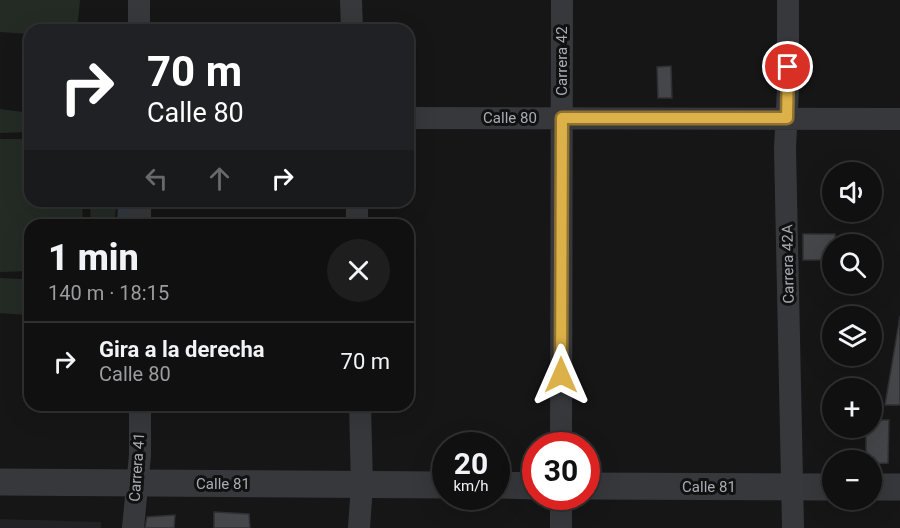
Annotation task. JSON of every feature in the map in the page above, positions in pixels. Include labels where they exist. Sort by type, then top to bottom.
[{"type":"street","points":[[139,0],[140,24]]},
{"type":"street","points":[[351,0],[352,24]]},
{"type":"street","name":"Carrera 42","points":[[561,432],[562,0]]},
{"type":"street","name":"Carrera 42A","points":[[788,0],[785,148],[793,528]]},
{"type":"street","name":"Calle 80","points":[[414,118],[900,119]]},
{"type":"street","name":"Carrera 41","points":[[133,528],[140,455],[140,411]]},
{"type":"street","points":[[359,528],[362,485],[360,411]]},
{"type":"street","name":"Calle 81","points":[[0,482],[432,485]]},
{"type":"street","name":"Calle 81","points":[[600,486],[822,487]]},
{"type":"street","points":[[882,487],[900,488]]},
{"type":"street","points":[[561,510],[561,528]]},
{"type":"shaded area","points":[[0,0],[80,0],[78,24],[24,24],[24,34],[0,32]]},
{"type":"shaded area","points":[[0,109],[24,112],[24,132],[0,133]]},
{"type":"shaded area","points":[[0,139],[24,139],[24,207],[82,207],[83,219],[24,219],[24,271],[0,272]]},
{"type":"shaded area","points":[[90,207],[116,207],[115,219],[91,219]]},
{"type":"shaded area","points":[[118,207],[136,207],[136,219],[117,219]]},
{"type":"shaded area","points":[[0,278],[22,279],[24,315],[0,313]]},
{"type":"shaded area","points":[[0,519],[101,522],[101,528],[0,528]]},
{"type":"building","points":[[671,66],[672,98],[658,98],[657,67]]},
{"type":"building","points":[[803,234],[822,234],[822,260],[803,260]]},
{"type":"building","points":[[900,316],[900,405],[885,405]]},
{"type":"building","points":[[882,420],[889,420],[888,463],[882,463],[882,450],[866,450],[866,438],[882,438]]},
{"type":"building","points":[[214,512],[249,514],[250,528],[214,528]]},
{"type":"building","points":[[175,515],[174,528],[145,528],[147,517]]},
{"type":"route","points":[[561,375],[562,118],[787,118],[788,67]]}]
